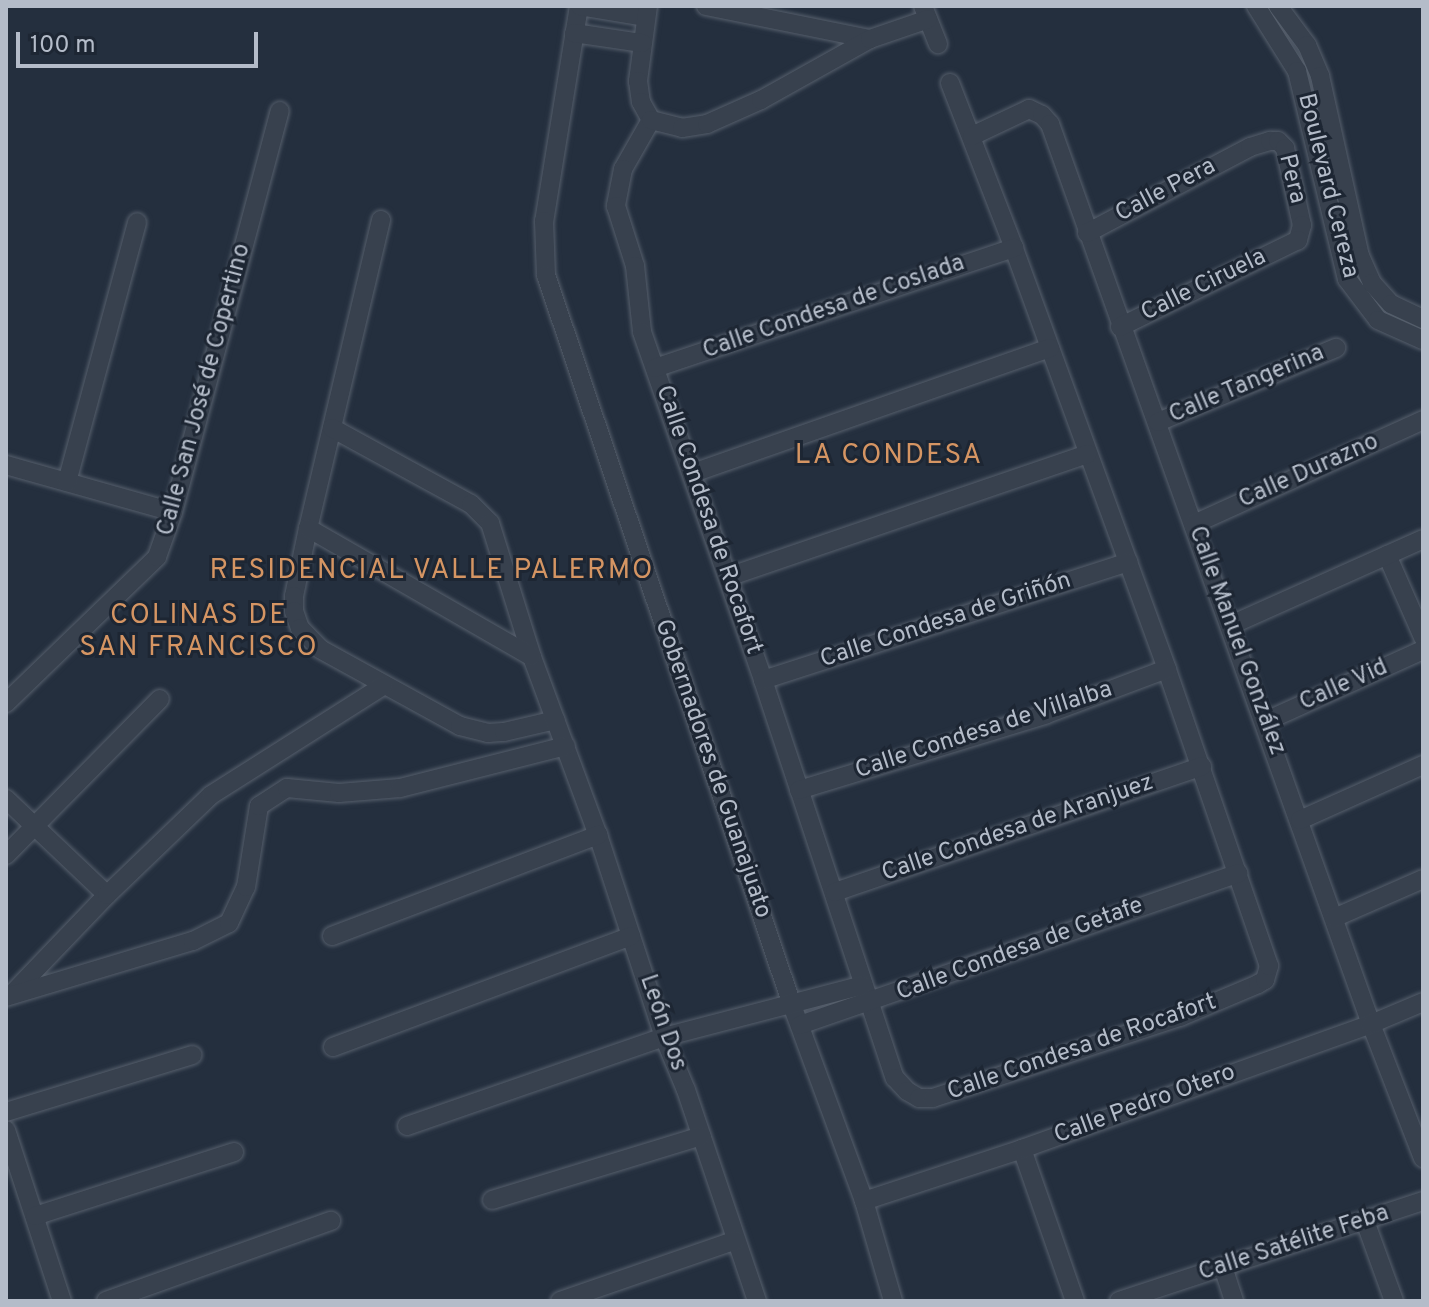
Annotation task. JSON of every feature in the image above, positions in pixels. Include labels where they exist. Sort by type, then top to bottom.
[{"type":"street","points":[[580,6],[647,12],[638,81],[641,102],[651,120],[682,128],[707,124],[761,100],[870,39],[925,13],[938,44]]},
{"type":"street","name":"Gobernadores de Guanajuato","points":[[580,6],[544,221],[546,275],[792,1005],[864,1201],[893,1301]]},
{"type":"street","points":[[706,6],[870,39]]},
{"type":"street","name":"Boulevard Cereza","points":[[1256,6],[1285,47],[1297,71],[1347,279],[1378,320],[1423,340]]},
{"type":"street","name":"Boulevard Cereza","points":[[1278,6],[1307,45],[1320,76],[1360,256],[1372,283],[1391,304],[1423,319]]},
{"type":"street","points":[[574,33],[642,43]]},
{"type":"street","name":"Calle Condesa de Rocafort","points":[[651,120],[623,169],[616,206],[635,266],[642,332],[693,473],[895,1078],[919,1098],[933,1098],[1180,1017],[1258,984],[1269,972],[1268,957],[1202,766],[1014,248],[950,83]]},
{"type":"street","name":"Calle Manuel González","points":[[972,136],[1029,109],[1042,115],[1050,124],[1371,1024],[1423,1158]]},
{"type":"street","name":"Calle San José de Copertino","points":[[6,703],[145,573],[157,557],[173,512],[280,111]]},
{"type":"street","name":"Pera","points":[[1246,149],[1270,141],[1278,141],[1285,148],[1302,225],[1301,236],[1288,246]]},
{"type":"street","name":"Calle Pera","points":[[1087,233],[1246,149]]},
{"type":"street","points":[[381,220],[294,596],[300,628],[320,649],[474,730],[504,732],[556,720]]},
{"type":"street","points":[[67,482],[137,222]]},
{"type":"street","name":"Calle Ciruela","points":[[1120,327],[1288,246]]},
{"type":"street","name":"Calle Condesa de Coslada","points":[[655,368],[1014,248]]},
{"type":"street","points":[[693,473],[1050,348]]},
{"type":"street","name":"Calle Tangerina","points":[[1158,422],[1336,348]]},
{"type":"street","name":"Calle Durazno","points":[[1194,524],[1423,420]]},
{"type":"street","name":"León Dos","points":[[332,428],[484,514],[490,523],[532,657],[598,835],[664,1037],[757,1301]]},
{"type":"street","points":[[728,577],[1088,454]]},
{"type":"street","points":[[6,465],[173,512]]},
{"type":"street","points":[[308,528],[532,657]]},
{"type":"street","points":[[1231,625],[1423,539]]},
{"type":"street","points":[[1387,555],[1423,637]]},
{"type":"street","name":"Calle Condesa de Griñón","points":[[763,680],[1128,562]]},
{"type":"street","name":"Calle Vid","points":[[1264,722],[1423,650]]},
{"type":"street","name":"Calle Condesa de Villalba","points":[[799,790],[1047,714],[1167,669]]},
{"type":"street","points":[[9,996],[107,895],[211,795],[384,685]]},
{"type":"street","points":[[6,855],[160,699]]},
{"type":"street","points":[[9,996],[193,941],[229,923],[246,887],[259,806],[287,788],[339,793],[400,788],[566,746]]},
{"type":"street","points":[[270,759],[287,788]]},
{"type":"street","points":[[1300,820],[1423,765]]},
{"type":"street","name":"Calle Condesa de Aranjuez","points":[[835,892],[1202,766]]},
{"type":"street","points":[[6,799],[107,895]]},
{"type":"street","points":[[332,936],[598,835]]},
{"type":"street","name":"Calle Condesa de Getafe","points":[[800,1025],[869,1004],[1238,873]]},
{"type":"street","points":[[1334,918],[1423,879]]},
{"type":"street","points":[[333,1047],[631,936]]},
{"type":"street","points":[[59,946],[79,975]]},
{"type":"street","name":"Calle Condesa de Getafe","points":[[407,1126],[664,1037],[863,985]]},
{"type":"street","name":"Calle Pedro Otero","points":[[864,1201],[1022,1149],[1371,1024],[1423,1002]]},
{"type":"street","points":[[6,1112],[193,1055]]},
{"type":"street","points":[[6,1130],[62,1301]]},
{"type":"street","points":[[492,1200],[701,1136]]},
{"type":"street","points":[[1022,1149],[1075,1301]]},
{"type":"street","points":[[35,1216],[234,1152]]},
{"type":"street","name":"Calle Satélite Feba","points":[[1119,1301],[1423,1201]]},
{"type":"street","points":[[106,1301],[331,1221]]},
{"type":"street","points":[[1365,1221],[1394,1301]]},
{"type":"street","points":[[560,1301],[736,1240]]},
{"type":"street","points":[[1223,1267],[1234,1301]]},
{"type":"district","name":"LA CONDESA","points":[[889,456]]},
{"type":"district","name":"RESIDENCIAL VALLE PALERMO","points":[[432,571]]},
{"type":"district","name":"COLINAS DE SAN FRANCISCO","points":[[199,632]]}]
